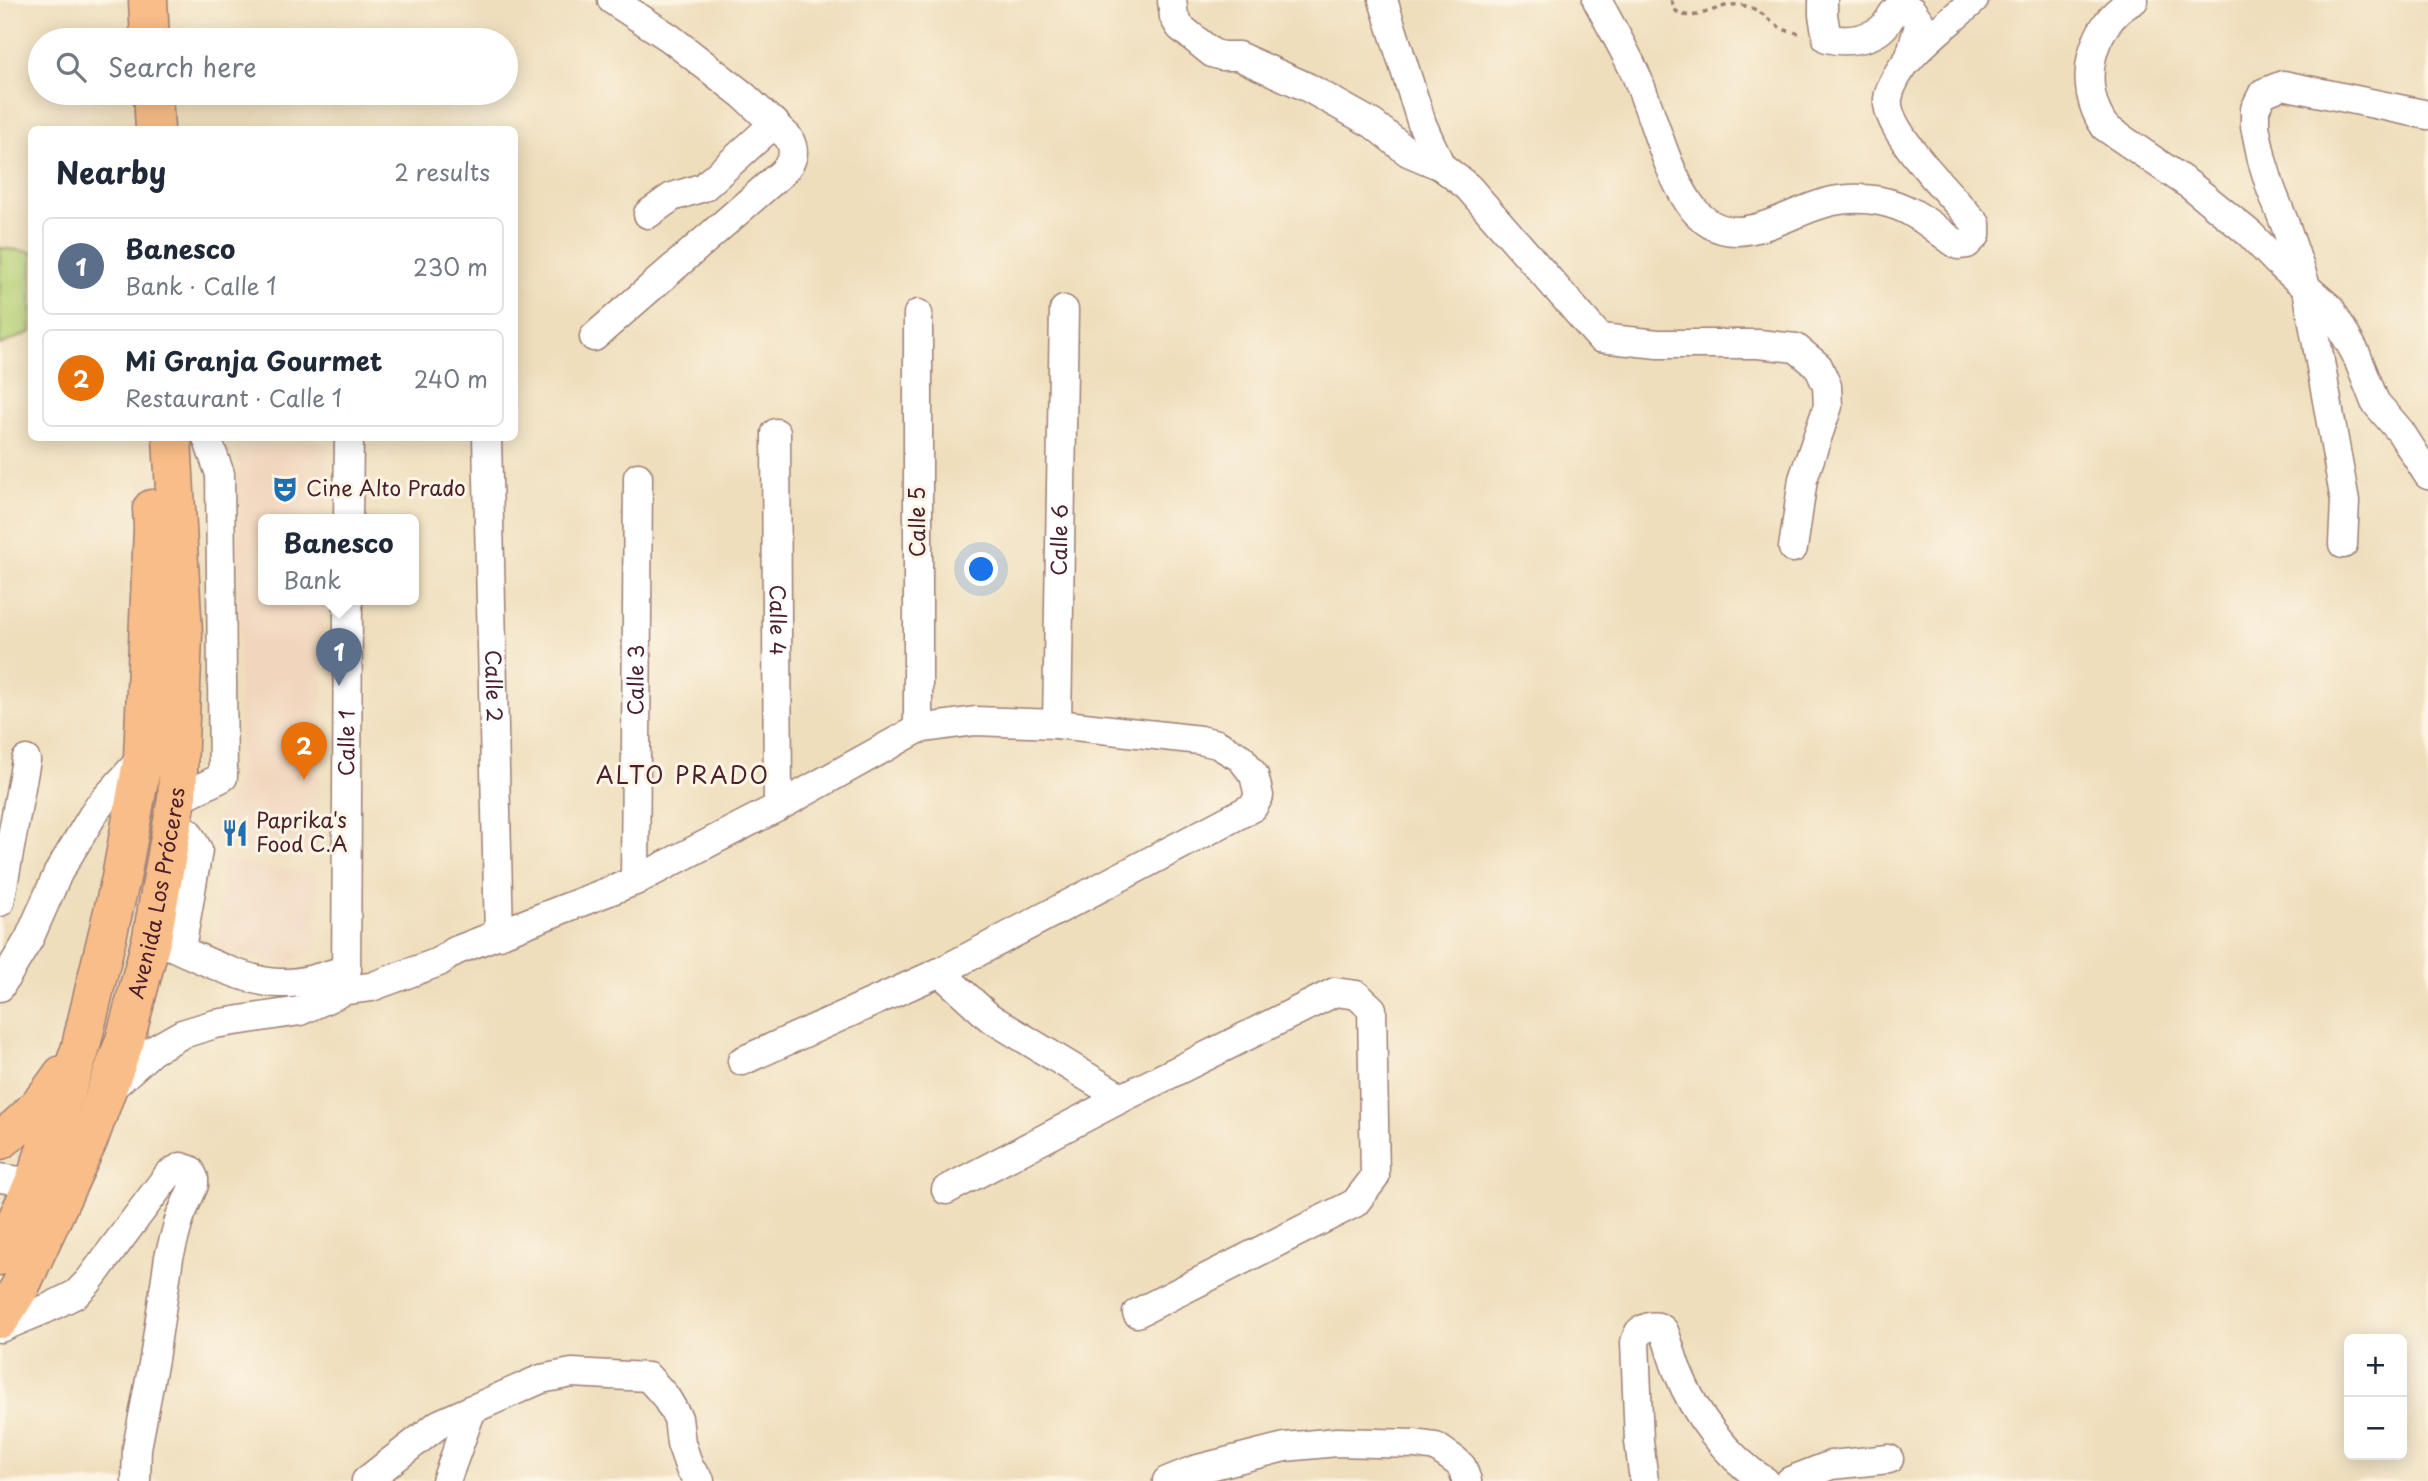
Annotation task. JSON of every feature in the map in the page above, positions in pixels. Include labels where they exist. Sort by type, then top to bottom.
[{"type":"highway","points":[[128,0],[128,28]]},
{"type":"highway","points":[[148,0],[149,28]]},
{"type":"highway","points":[[130,105],[131,126]]},
{"type":"highway","points":[[154,105],[155,126]]},
{"type":"highway","name":"Avenida Los Próceres","points":[[0,1256],[28,1201],[80,1050],[129,835],[143,757],[153,528],[146,441]]},
{"type":"highway","name":"Avenida Los Próceres","points":[[0,1319],[20,1287],[28,1201],[88,1141],[136,1003],[166,943],[183,634],[172,441]]},
{"type":"highway","points":[[0,1140],[14,1131],[43,1103],[80,1050]]},
{"type":"street","points":[[594,337],[782,173],[792,162],[793,145],[765,114],[670,38],[612,0]]},
{"type":"street","points":[[1172,0],[1174,17],[1180,27],[1212,53],[1222,57],[1238,56],[1307,87],[1373,124],[1408,152],[1441,166],[1468,187],[1600,338],[1658,344],[1758,344],[1796,348],[1818,366],[1827,386],[1828,406],[1803,479],[1793,548]]},
{"type":"street","points":[[1383,0],[1422,124],[1441,166]]},
{"type":"street","points":[[1597,0],[1635,74],[1674,174],[1689,204],[1709,223],[1731,232],[1761,229],[1833,200],[1880,201],[1908,209],[1930,222],[1958,245],[1967,244],[1976,235],[1976,224],[1908,146],[1892,120],[1888,101],[1897,77],[1910,58],[1975,0]]},
{"type":"street","points":[[1824,0],[1823,15],[1827,38],[1835,41],[1861,38],[1879,30],[1896,10],[1912,11],[1920,23],[1912,43],[1910,58]]},
{"type":"street","points":[[2134,0],[2108,22],[2094,47],[2090,94],[2099,118],[2105,127],[2191,186],[2250,234],[2307,289],[2319,296],[2330,308],[2356,354],[2375,402],[2400,431],[2428,475]]},
{"type":"street","points":[[2343,544],[2344,501],[2307,289],[2262,160],[2255,126],[2255,109],[2263,93],[2283,85],[2428,115]]},
{"type":"street","points":[[648,214],[672,197],[704,187],[765,114]]},
{"type":"street","name":"Calle 6","points":[[1057,724],[1064,310]]},
{"type":"street","name":"Calle 5","points":[[918,314],[919,729]]},
{"type":"street","name":"Calle 4","points":[[776,433],[778,807]]},
{"type":"street","points":[[174,810],[223,777],[220,474],[208,441]]},
{"type":"street","points":[[348,514],[349,441]]},
{"type":"street","name":"Calle 2","points":[[487,441],[499,935]]},
{"type":"street","name":"Calle 3","points":[[635,881],[638,477]]},
{"type":"street","name":"Calle 1","points":[[347,980],[348,605]]},
{"type":"street","points":[[166,943],[254,979],[277,983],[347,980],[371,987],[439,962],[454,951],[635,881],[778,807],[919,729],[975,721],[1057,724],[1200,740],[1231,750],[1254,775],[1259,796],[1253,807],[940,972],[742,1061]]},
{"type":"street","points":[[0,987],[29,939],[58,873],[97,808],[143,757]]},
{"type":"street","points":[[0,902],[26,760]]},
{"type":"street","points":[[97,808],[129,835]]},
{"type":"street","points":[[940,972],[989,1017],[1122,1098]]},
{"type":"street","points":[[106,1094],[144,1057],[182,1034],[215,1024],[300,1012],[347,980]]},
{"type":"street","points":[[946,1189],[1335,992],[1357,995],[1372,1009],[1375,1177],[1355,1203],[1137,1313]]},
{"type":"street","points":[[0,1328],[76,1294],[88,1282],[168,1175],[176,1168],[190,1170],[194,1185],[180,1217],[169,1257],[152,1372],[137,1448],[136,1481]]},
{"type":"street","points":[[1644,1481],[1639,1441],[1640,1413],[1635,1342],[1639,1332],[1649,1326],[1660,1328],[1665,1333],[1688,1399],[1696,1410],[1742,1464],[1765,1481]]},
{"type":"street","points":[[366,1481],[439,1423],[541,1379],[572,1373],[648,1377],[666,1396],[678,1418],[681,1443],[690,1469],[700,1481]]},
{"type":"street","points":[[446,1481],[472,1409]]},
{"type":"street","points":[[1167,1481],[1194,1470],[1285,1447],[1337,1442],[1436,1447],[1462,1467],[1467,1481]]},
{"type":"street","points":[[1790,1481],[1831,1465],[1889,1459]]},
{"type":"path","points":[[1671,0],[1676,11],[1690,17],[1727,5],[1747,6],[1786,32],[1827,38]]},
{"type":"shaded area","points":[[238,441],[316,441],[327,446],[325,514],[258,514],[258,605],[324,605],[318,854],[275,851],[205,840],[240,779]]},
{"type":"shaded area","points":[[224,862],[317,873],[317,948],[285,966],[217,948]]},
{"type":"green space","points":[[0,248],[28,252],[28,333],[0,345]]},
{"type":"place","name":"Cine Alto Prado","points":[[285,489]]},
{"type":"place","name":"Banesco","points":[[339,686]]},
{"type":"place","name":"Mi Granja Gourmet","points":[[304,780]]},
{"type":"place","name":"Paprika's Food C.A","points":[[235,833]]},
{"type":"district","name":"ALTO PRADO","points":[[683,776]]}]
